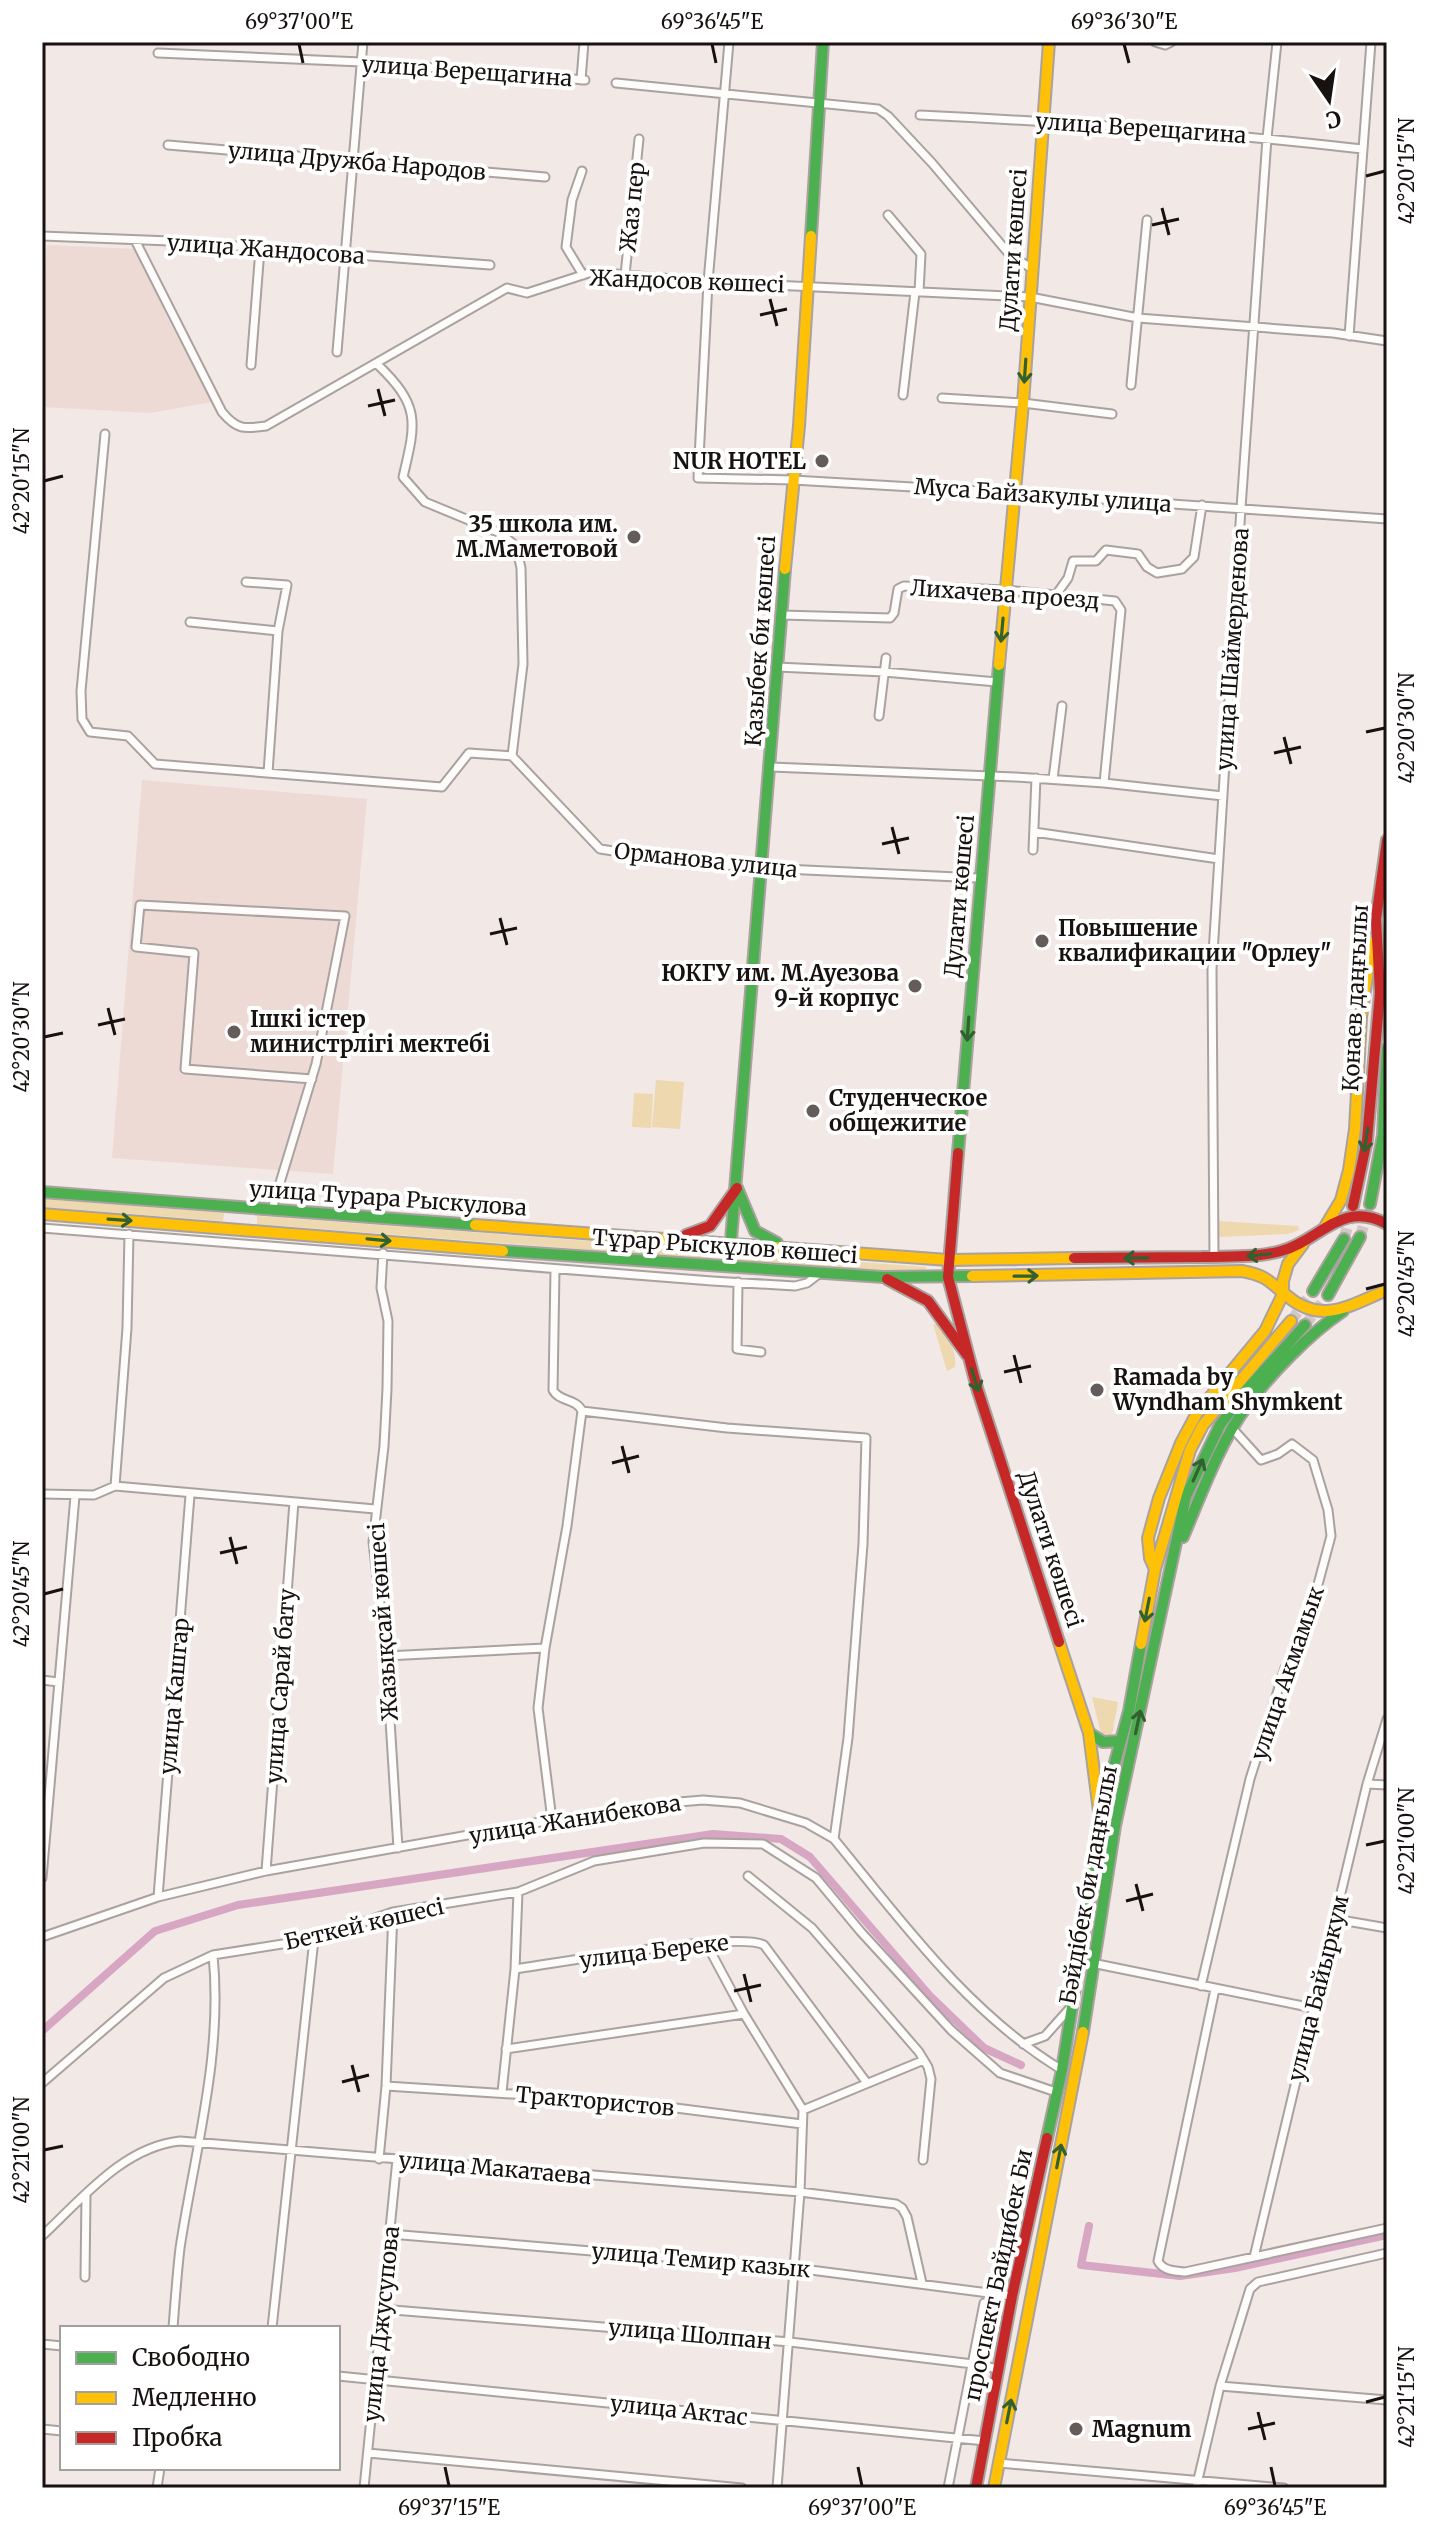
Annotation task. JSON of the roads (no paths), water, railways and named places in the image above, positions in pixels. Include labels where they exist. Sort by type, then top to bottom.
[{"type":"main road","name":"Қазыбек би көшесі","points":[[729,1265],[809,286],[823,42]]},
{"type":"main road","name":"Дулати көшесі","points":[[1049,42],[1023,403],[979,878],[948,1277],[967,1355],[1089,1733],[1101,1825]]},
{"type":"main road","name":"Қонаев даңғылы","points":[[1353,1206],[1367,1140],[1380,993],[1376,919],[1387,840]]},
{"type":"main road","points":[[1155,1569],[1150,1558],[1148,1538],[1159,1498],[1181,1443],[1197,1413],[1265,1331],[1283,1294],[1288,1264],[1303,1244],[1326,1225],[1341,1200],[1355,1129],[1361,1017],[1376,919]]},
{"type":"main road","points":[[1370,1204],[1383,1135],[1387,1049]]},
{"type":"main road","points":[[657,1238],[703,1230],[716,1220],[737,1188]]},
{"type":"main road","points":[[737,1188],[755,1231],[768,1240],[797,1249]]},
{"type":"main road","name":"улица Турара Рыскулова","points":[[42,1192],[731,1242]]},
{"type":"main road","points":[[241,1228],[242,1207]]},
{"type":"main road","name":"Тұрар Рыскұлов көшесі","points":[[42,1214],[530,1253],[883,1277],[1242,1271],[1269,1276],[1283,1294],[1307,1311],[1345,1309],[1385,1288]]},
{"type":"main road","points":[[1326,1225],[1360,1216],[1380,1219],[1387,1224]]},
{"type":"main road","points":[[1328,1295],[1360,1237]]},
{"type":"main road","points":[[1313,1291],[1344,1239]]},
{"type":"main road","name":"Тұрар Рыскұлов көшесі","points":[[731,1242],[948,1260]]},
{"type":"main road","points":[[948,1260],[1214,1257],[1269,1254],[1303,1244]]},
{"type":"main road","points":[[883,1277],[928,1301],[967,1355]]},
{"type":"main road","points":[[1171,1564],[1208,1477],[1245,1408],[1314,1331],[1345,1309]]},
{"type":"main road","name":"Бәйдібек би даңғылы","points":[[1062,2070],[1105,1799],[1129,1711],[1155,1569],[1186,1462],[1203,1425],[1291,1321]]},
{"type":"main road","name":"Бәйдібек би даңғылы","points":[[994,2488],[1079,2055],[1115,1826],[1186,1496],[1220,1425],[1247,1389],[1305,1325]]},
{"type":"main road","points":[[1089,1733],[1097,1741],[1120,1741]]},
{"type":"main road","name":"проспект Байдибек Би","points":[[976,2488],[1012,2296],[1062,2070]]},
{"type":"street","points":[[337,352],[363,42]]},
{"type":"street","name":"улица Верещагина","points":[[158,53],[361,62],[583,80],[584,42]]},
{"type":"street","points":[[708,282],[729,42]]},
{"type":"street","points":[[1155,42],[1165,45],[1171,42]]},
{"type":"street","name":"улица Шаймерденова","points":[[1214,1257],[1212,969],[1241,508],[1267,138],[1277,42]]},
{"type":"street","points":[[1349,336],[1371,42]]},
{"type":"street","points":[[616,83],[878,109],[888,116],[1010,255],[1031,268]]},
{"type":"street","name":"улица Верещагина","points":[[920,115],[1042,120],[1362,149]]},
{"type":"street","name":"Жаз пер","points":[[625,275],[639,139]]},
{"type":"street","name":"улица Дружба Народов","points":[[168,145],[545,177]]},
{"type":"street","points":[[582,171],[572,200],[566,247],[583,275]]},
{"type":"street","points":[[888,215],[921,254],[903,395]]},
{"type":"street","points":[[1131,385],[1147,220]]},
{"type":"street","name":"улица Жандосова","points":[[42,236],[490,265]]},
{"type":"street","name":"Жандосов көшесі","points":[[135,240],[222,412],[232,424],[246,428],[266,426],[507,288],[527,293],[592,272],[708,282],[1030,297],[1138,318],[1387,341]]},
{"type":"street","points":[[251,365],[260,249]]},
{"type":"street","name":"Муса Байзакулы улица","points":[[708,282],[698,478],[793,480],[1015,493],[1387,519]]},
{"type":"street","points":[[105,434],[81,691],[82,719],[90,732],[128,736],[155,764],[442,787],[469,753],[512,756],[523,664],[521,568],[516,546],[500,533],[425,502],[403,477],[413,433],[413,416],[404,393],[377,364]]},
{"type":"street","points":[[942,398],[1023,403],[1112,414]]},
{"type":"street","points":[[1056,595],[1068,578],[1073,561],[1096,561],[1106,550],[1138,554],[1143,557],[1147,567],[1157,573],[1182,569],[1194,557],[1202,505]]},
{"type":"street","points":[[246,582],[287,585],[278,631],[268,773]]},
{"type":"street","name":"Лихачева проезд","points":[[781,615],[890,618],[894,613],[898,589],[904,586],[1005,590],[1115,601],[1121,610],[1104,783]]},
{"type":"street","points":[[190,622],[278,631]]},
{"type":"street","points":[[879,716],[886,658]]},
{"type":"street","points":[[777,667],[997,682]]},
{"type":"street","points":[[1053,779],[1062,706]]},
{"type":"street","name":"Орманова улица","points":[[512,756],[600,849],[688,862],[762,868],[979,878]]},
{"type":"street","points":[[771,767],[1053,779],[1223,796]]},
{"type":"street","points":[[1033,850],[1036,778]]},
{"type":"street","points":[[1034,832],[1219,859]]},
{"type":"street","points":[[272,1209],[312,1079],[338,963],[345,916],[140,905],[136,947],[194,953],[185,1069],[312,1079]]},
{"type":"street","points":[[42,1228],[383,1253],[529,1268],[795,1286],[807,1283],[820,1273]]},
{"type":"street","points":[[115,1486],[127,1328],[129,1234]]},
{"type":"street","name":"Жазықсай көшесі","points":[[383,1253],[381,1288],[388,1321],[387,1389],[373,1542],[386,1656],[398,1848]]},
{"type":"street","points":[[529,1268],[530,1253]]},
{"type":"street","points":[[728,1282],[729,1265]]},
{"type":"street","points":[[552,1820],[538,1708],[582,1411],[577,1404],[558,1397],[553,1390],[555,1270]]},
{"type":"street","points":[[738,1282],[737,1349],[761,1352]]},
{"type":"street","points":[[582,1411],[727,1428],[866,1438],[863,1544],[848,1738],[834,1839]]},
{"type":"street","name":"улица Акмамык","points":[[1201,1986],[1250,1779],[1285,1668],[1302,1644],[1331,1536],[1324,1494],[1313,1460],[1292,1444],[1278,1454],[1261,1460],[1233,1429]]},
{"type":"street","points":[[42,1494],[94,1495],[115,1486],[375,1509]]},
{"type":"street","name":"улица Кашгар","points":[[158,1897],[190,1495]]},
{"type":"street","points":[[42,1878],[75,1496]]},
{"type":"street","name":"улица Сарай бату","points":[[266,1871],[294,1502]]},
{"type":"street","points":[[386,1656],[545,1648]]},
{"type":"street","points":[[42,1680],[58,1682]]},
{"type":"street","name":"улица Байыркум","points":[[1254,2257],[1367,1784],[1387,1719]]},
{"type":"street","points":[[1367,1784],[1387,1785]]},
{"type":"street","name":"улица Жанибекова","points":[[42,1937],[158,1897],[266,1871],[552,1820],[703,1800],[740,1803],[806,1823],[834,1839],[969,1999],[1023,2044],[1062,2070]]},
{"type":"street","name":"Беткей көшесі","points":[[42,2083],[164,1978],[213,1955],[314,1939],[393,1912],[518,1892],[594,1861],[704,1843],[763,1844],[816,1878],[951,2030],[1000,2073],[1056,2092]]},
{"type":"street","points":[[748,1876],[812,1928],[924,2060],[928,2067],[931,2092],[923,2160]]},
{"type":"street","points":[[502,2092],[515,1969],[518,1892]]},
{"type":"street","points":[[379,2159],[386,2086],[393,1912]]},
{"type":"street","points":[[1335,1919],[1387,1928]]},
{"type":"street","points":[[272,2326],[314,1939]]},
{"type":"street","name":"улица Береке","points":[[515,1969],[706,1943],[755,1940],[764,1945],[867,2083]]},
{"type":"street","points":[[706,1943],[744,2014],[803,2110],[790,2342],[777,2488]]},
{"type":"street","points":[[173,2326],[180,2249],[200,2143],[215,2023],[213,1955]]},
{"type":"street","points":[[1092,1963],[1313,2008]]},
{"type":"street","points":[[1215,1989],[1158,2261],[1164,2268],[1185,2272],[1387,2228]]},
{"type":"street","points":[[1023,2044],[1045,2036],[1073,2003]]},
{"type":"street","points":[[506,2049],[744,2014]]},
{"type":"street","points":[[803,2110],[924,2060]]},
{"type":"street","name":"Трактористов","points":[[386,2086],[621,2101],[802,2124]]},
{"type":"street","name":"улица Макатаева","points":[[42,2236],[128,2159],[146,2148],[180,2141],[800,2192],[896,2204],[907,2217],[922,2283]]},
{"type":"street","name":"улица Джусупова","points":[[364,2488],[397,2159]]},
{"type":"street","points":[[85,2277],[86,2195]]},
{"type":"street","name":"улица Темир казык","points":[[390,2234],[795,2268],[1012,2296]]},
{"type":"street","points":[[1197,2484],[1220,2386],[1250,2289],[1258,2282],[1387,2253]]},
{"type":"street","points":[[948,2488],[984,2303]]},
{"type":"street","name":"улица Шолпан","points":[[381,2309],[790,2342],[998,2369]]},
{"type":"street","name":"улица Актас","points":[[340,2376],[985,2441]]},
{"type":"street","points":[[1220,2386],[1387,2400]]},
{"type":"street","points":[[368,2453],[742,2488]]},
{"type":"street","points":[[999,2463],[1197,2484],[1284,2488]]},
{"type":"waterway","points":[[42,2031],[155,1931],[238,1905],[713,1834],[781,1839],[810,1857],[931,1997],[984,2048],[1021,2065]]},
{"type":"waterway","points":[[1089,2226],[1081,2265],[1180,2276],[1235,2268],[1387,2235]]},
{"type":"tunnel","points":[[1360,1237],[1370,1204]]},
{"type":"tunnel","points":[[1344,1239],[1352,1210]]},
{"type":"tunnel","points":[[1291,1321],[1313,1291]]},
{"type":"tunnel","points":[[1305,1325],[1328,1295]]},
{"type":"place","name":"NUR HOTEL","points":[[822,461]]},
{"type":"place","name":"35 школа им. М.Маметовой","points":[[634,537]]},
{"type":"place","name":"Повышение квалификации \"Орлеу\"","points":[[1042,941]]},
{"type":"place","name":"ЮКГУ им. М.Ауезова 9-й корпус","points":[[915,986]]},
{"type":"place","name":"Ішкі істер министрлігі мектебі","points":[[234,1032]]},
{"type":"place","name":"Студенческое общежитие","points":[[813,1111]]},
{"type":"place","name":"Ramada by Wyndham Shymkent","points":[[1097,1390]]},
{"type":"place","name":"Magnum","points":[[1076,2429]]}]
